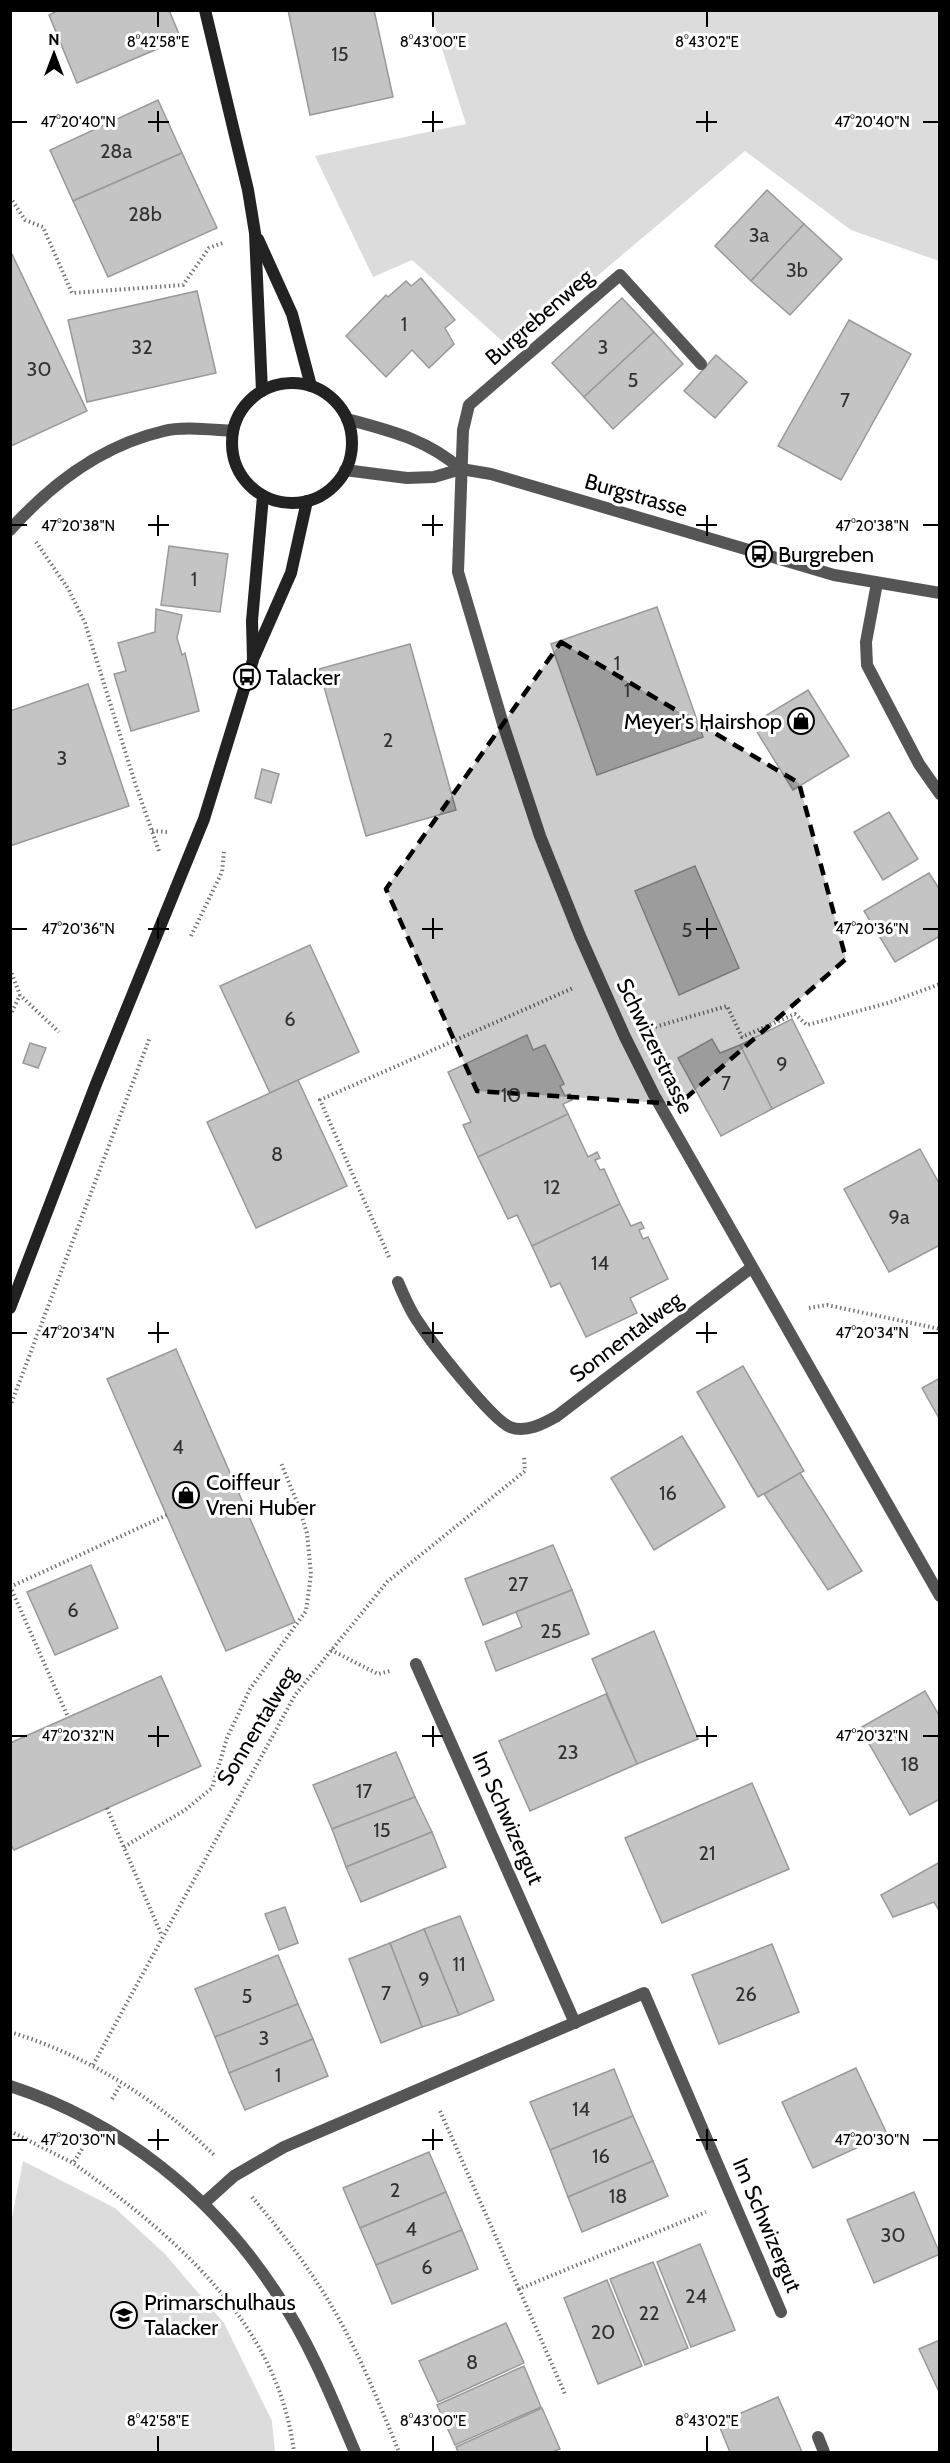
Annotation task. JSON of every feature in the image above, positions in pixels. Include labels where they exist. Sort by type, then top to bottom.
[{"type":"main road","points":[[205,10],[248,190],[255,233],[262,391]]},
{"type":"main road","points":[[255,233],[292,314],[311,386]]},
{"type":"main road","points":[[294,383],[311,386],[326,393],[347,419],[352,436],[351,453],[345,470],[336,484],[307,501],[292,503],[263,496],[249,484],[238,468],[232,450],[233,431],[239,415],[249,401],[262,391],[278,384],[294,383]]},
{"type":"main road","points":[[253,660],[252,621],[263,496]]},
{"type":"main road","points":[[10,1308],[96,1084],[199,833],[253,660],[291,573],[307,501]]},
{"type":"street","name":"Burgrebenweg","points":[[461,469],[463,430],[469,405],[620,275],[701,364]]},
{"type":"street","name":"Burgstrasse","points":[[347,419],[416,439],[443,453],[461,469]]},
{"type":"street","points":[[10,530],[50,490],[84,464],[125,444],[166,430],[233,431]]},
{"type":"street","name":"Burgstrasse","points":[[345,470],[407,478],[434,477],[461,469],[490,474],[834,575],[939,593]]},
{"type":"street","name":"Schwizerstrasse","points":[[461,469],[458,572],[503,724],[540,836],[598,977],[625,1037],[669,1122],[939,1596]]},
{"type":"street","points":[[877,583],[866,642],[867,665],[919,764],[939,794]]},
{"type":"street","name":"Sonnentalweg","points":[[522,1429],[541,1425],[557,1416],[751,1269]]},
{"type":"street","points":[[398,1282],[426,1335],[472,1390],[501,1422],[511,1428],[522,1429]]},
{"type":"street","name":"Im Schwizergut","points":[[416,1664],[575,2022]]},
{"type":"street","name":"Im Schwizergut","points":[[204,2203],[234,2176],[284,2147],[644,1993],[781,2312]]},
{"type":"street","points":[[10,2086],[44,2097],[98,2124],[153,2159],[204,2203],[277,2293],[330,2392],[355,2452]]},
{"type":"street","points":[[818,2437],[824,2452]]},
{"type":"path","points":[[10,197],[25,220],[43,227],[72,293],[183,285],[209,248],[214,246]]},
{"type":"path","points":[[21,518],[69,590],[85,623],[135,786],[152,831]]},
{"type":"path","points":[[10,969],[20,995],[59,1032]]},
{"type":"path","points":[[398,1282],[380,1232],[320,1100],[598,977]]},
{"type":"path","points":[[625,1037],[727,1005],[742,1037],[795,1014],[807,1025],[888,1003],[939,984]]},
{"type":"path","points":[[10,1016],[20,995]]},
{"type":"path","points":[[10,1407],[152,1033]]},
{"type":"path","points":[[778,1314],[827,1305],[939,1329]]},
{"type":"path","name":"Sonnentalweg","points":[[93,2065],[296,1695],[387,1582],[525,1471],[522,1429]]},
{"type":"path","points":[[124,1847],[185,1810],[212,1788],[227,1738],[250,1689],[306,1611],[311,1574],[307,1533],[281,1463]]},
{"type":"path","points":[[68,1717],[11,1587],[167,1515]]},
{"type":"path","points":[[331,1650],[378,1674],[416,1664]]},
{"type":"path","points":[[107,1808],[163,1937]]},
{"type":"path","points":[[73,2163],[121,2084]]},
{"type":"path","points":[[429,2086],[565,2394]]},
{"type":"path","points":[[10,2132],[73,2163],[126,2201],[174,2242],[220,2289],[255,2340],[279,2388],[294,2452]]},
{"type":"path","points":[[519,2289],[734,2201]]},
{"type":"highlighted area","points":[[561,642],[799,783],[846,959],[679,1104],[477,1091],[386,889]]},
{"type":"shaded area","points":[[430,11],[939,11],[939,261],[851,230],[745,151],[511,349],[412,260],[373,277],[315,156],[466,124]]},
{"type":"shaded area","name":"Primarschulhaus Talacker","points":[[23,2161],[115,2208],[165,2254],[224,2323],[272,2421],[275,2452],[11,2452],[10,2228]]},
{"type":"building","points":[[59,10],[169,10],[181,39],[77,83],[49,15]]},
{"type":"building","points":[[288,10],[374,10],[393,97],[310,115]]},
{"type":"building","points":[[158,100],[182,153],[73,201],[50,150]]},
{"type":"building","points":[[182,153],[217,228],[108,277],[73,201]]},
{"type":"building","points":[[767,190],[804,224],[751,281],[715,246]]},
{"type":"building","points":[[804,224],[842,259],[790,315],[751,281]]},
{"type":"building","points":[[10,250],[87,411],[11,446],[10,446]]},
{"type":"building","points":[[421,278],[455,320],[445,328],[454,344],[429,368],[412,350],[386,377],[346,336],[386,295],[388,297],[406,281],[411,286]]},
{"type":"building","points":[[197,291],[216,373],[87,402],[68,320]]},
{"type":"building","points":[[622,298],[654,332],[584,397],[552,363]]},
{"type":"building","points":[[849,320],[911,354],[841,480],[778,446]]},
{"type":"building","points":[[654,332],[683,364],[613,429],[584,397]]},
{"type":"building","points":[[716,355],[747,382],[715,418],[684,391]]},
{"type":"building","points":[[169,546],[228,554],[220,612],[161,605]]},
{"type":"building","points":[[657,607],[703,737],[597,775],[551,644]]},
{"type":"building","points":[[156,609],[182,615],[177,638],[182,655],[185,653],[199,711],[131,731],[114,674],[126,671],[118,643],[155,632]]},
{"type":"building","points":[[410,644],[456,810],[366,836],[319,669]]},
{"type":"building","points":[[88,684],[129,806],[10,846],[10,711]]},
{"type":"building","points":[[808,690],[849,756],[793,790],[752,724]]},
{"type":"building","points":[[262,769],[279,774],[271,803],[255,798]]},
{"type":"building","points":[[889,812],[918,859],[883,880],[854,832]]},
{"type":"building","points":[[695,866],[739,968],[679,995],[635,891]]},
{"type":"building","points":[[929,873],[940,890],[940,936],[895,962],[864,911]]},
{"type":"building","points":[[310,945],[359,1052],[270,1093],[220,986]]},
{"type":"building","points":[[792,1019],[824,1083],[772,1109],[740,1045]]},
{"type":"building","points":[[527,1035],[533,1050],[545,1045],[564,1084],[560,1086],[565,1096],[570,1094],[572,1100],[563,1104],[568,1114],[478,1157],[463,1125],[471,1122],[448,1072]]},
{"type":"building","points":[[712,1039],[720,1053],[740,1045],[772,1109],[721,1136],[678,1058]]},
{"type":"building","points":[[30,1043],[46,1048],[38,1068],[23,1063]]},
{"type":"building","points":[[298,1080],[347,1186],[256,1228],[207,1122]]},
{"type":"building","points":[[568,1114],[588,1157],[597,1152],[600,1158],[595,1160],[600,1170],[604,1169],[620,1204],[532,1246],[517,1215],[508,1219],[478,1157]]},
{"type":"building","points":[[920,1149],[940,1185],[940,1245],[889,1272],[844,1189]]},
{"type":"building","points":[[620,1204],[631,1226],[641,1222],[644,1228],[639,1230],[643,1239],[648,1237],[668,1279],[630,1298],[637,1313],[586,1337],[560,1283],[551,1287],[532,1246]]},
{"type":"building","points":[[176,1349],[295,1622],[226,1651],[107,1379]]},
{"type":"building","points":[[743,1366],[804,1471],[758,1497],[697,1392]]},
{"type":"building","points":[[940,1378],[940,1420],[922,1388]]},
{"type":"building","points":[[682,1436],[725,1507],[654,1550],[611,1478]]},
{"type":"building","points":[[800,1473],[862,1571],[828,1590],[764,1494]]},
{"type":"building","points":[[553,1545],[572,1590],[483,1625],[465,1579]]},
{"type":"building","points":[[91,1565],[118,1628],[55,1655],[27,1592]]},
{"type":"building","points":[[572,1590],[589,1634],[496,1671],[485,1642],[522,1627],[516,1612]]},
{"type":"building","points":[[654,1631],[698,1739],[637,1764],[592,1659]]},
{"type":"building","points":[[161,1676],[201,1766],[14,1850],[10,1843],[10,1743]]},
{"type":"building","points":[[925,1691],[940,1717],[940,1799],[910,1815],[860,1728]]},
{"type":"building","points":[[606,1694],[637,1764],[530,1811],[499,1741]]},
{"type":"building","points":[[396,1752],[415,1797],[332,1829],[313,1785]]},
{"type":"building","points":[[752,1783],[789,1869],[662,1923],[625,1838]]},
{"type":"building","points":[[415,1797],[432,1832],[346,1867],[332,1829]]},
{"type":"building","points":[[432,1832],[446,1867],[361,1902],[346,1867]]},
{"type":"building","points":[[940,1862],[940,1912],[934,1902],[893,1917],[881,1895]]},
{"type":"building","points":[[285,1907],[298,1943],[279,1950],[265,1914]]},
{"type":"building","points":[[460,1916],[494,2000],[459,2015],[424,1929]]},
{"type":"building","points":[[424,1929],[459,2015],[422,2027],[390,1943]]},
{"type":"building","points":[[390,1943],[422,2027],[381,2043],[349,1959]]},
{"type":"building","points":[[772,1944],[799,2012],[719,2044],[692,1975]]},
{"type":"building","points":[[278,1955],[298,2004],[215,2037],[195,1989]]},
{"type":"building","points":[[298,2004],[313,2039],[229,2073],[215,2037]]},
{"type":"building","points":[[313,2039],[328,2076],[245,2110],[229,2073]]},
{"type":"building","points":[[856,2068],[887,2134],[813,2168],[782,2102]]},
{"type":"building","points":[[614,2069],[633,2116],[550,2150],[530,2102]]},
{"type":"building","points":[[633,2116],[653,2161],[568,2197],[550,2150]]},
{"type":"building","points":[[429,2152],[446,2192],[360,2228],[343,2188]]},
{"type":"building","points":[[653,2161],[668,2196],[582,2232],[568,2197]]},
{"type":"building","points":[[446,2192],[462,2230],[376,2265],[360,2228]]},
{"type":"building","points":[[914,2192],[940,2254],[874,2283],[847,2220]]},
{"type":"building","points":[[462,2230],[478,2269],[392,2304],[376,2265]]},
{"type":"building","points":[[700,2244],[735,2330],[691,2347],[657,2262]]},
{"type":"building","points":[[653,2262],[688,2348],[645,2365],[610,2279]]},
{"type":"building","points":[[607,2280],[642,2366],[598,2384],[564,2298]]},
{"type":"building","points":[[506,2323],[524,2363],[438,2402],[419,2361]]},
{"type":"building","points":[[940,2340],[940,2394],[919,2349]]},
{"type":"building","points":[[524,2366],[541,2407],[455,2445],[437,2405]]},
{"type":"building","points":[[778,2397],[802,2452],[730,2452],[718,2423]]},
{"type":"building","points":[[542,2408],[560,2449],[552,2452],[458,2452],[456,2447]]},
{"type":"place","name":"Burgreben","points":[[759,554]]},
{"type":"place","name":"Talacker","points":[[247,677]]},
{"type":"place","name":"Meyer's Hairshop","points":[[801,721]]},
{"type":"place","name":"Coiffeur Vreni Huber","points":[[186,1495]]},
{"type":"place","name":"Primarschulhaus Talacker","points":[[124,2315]]}]
